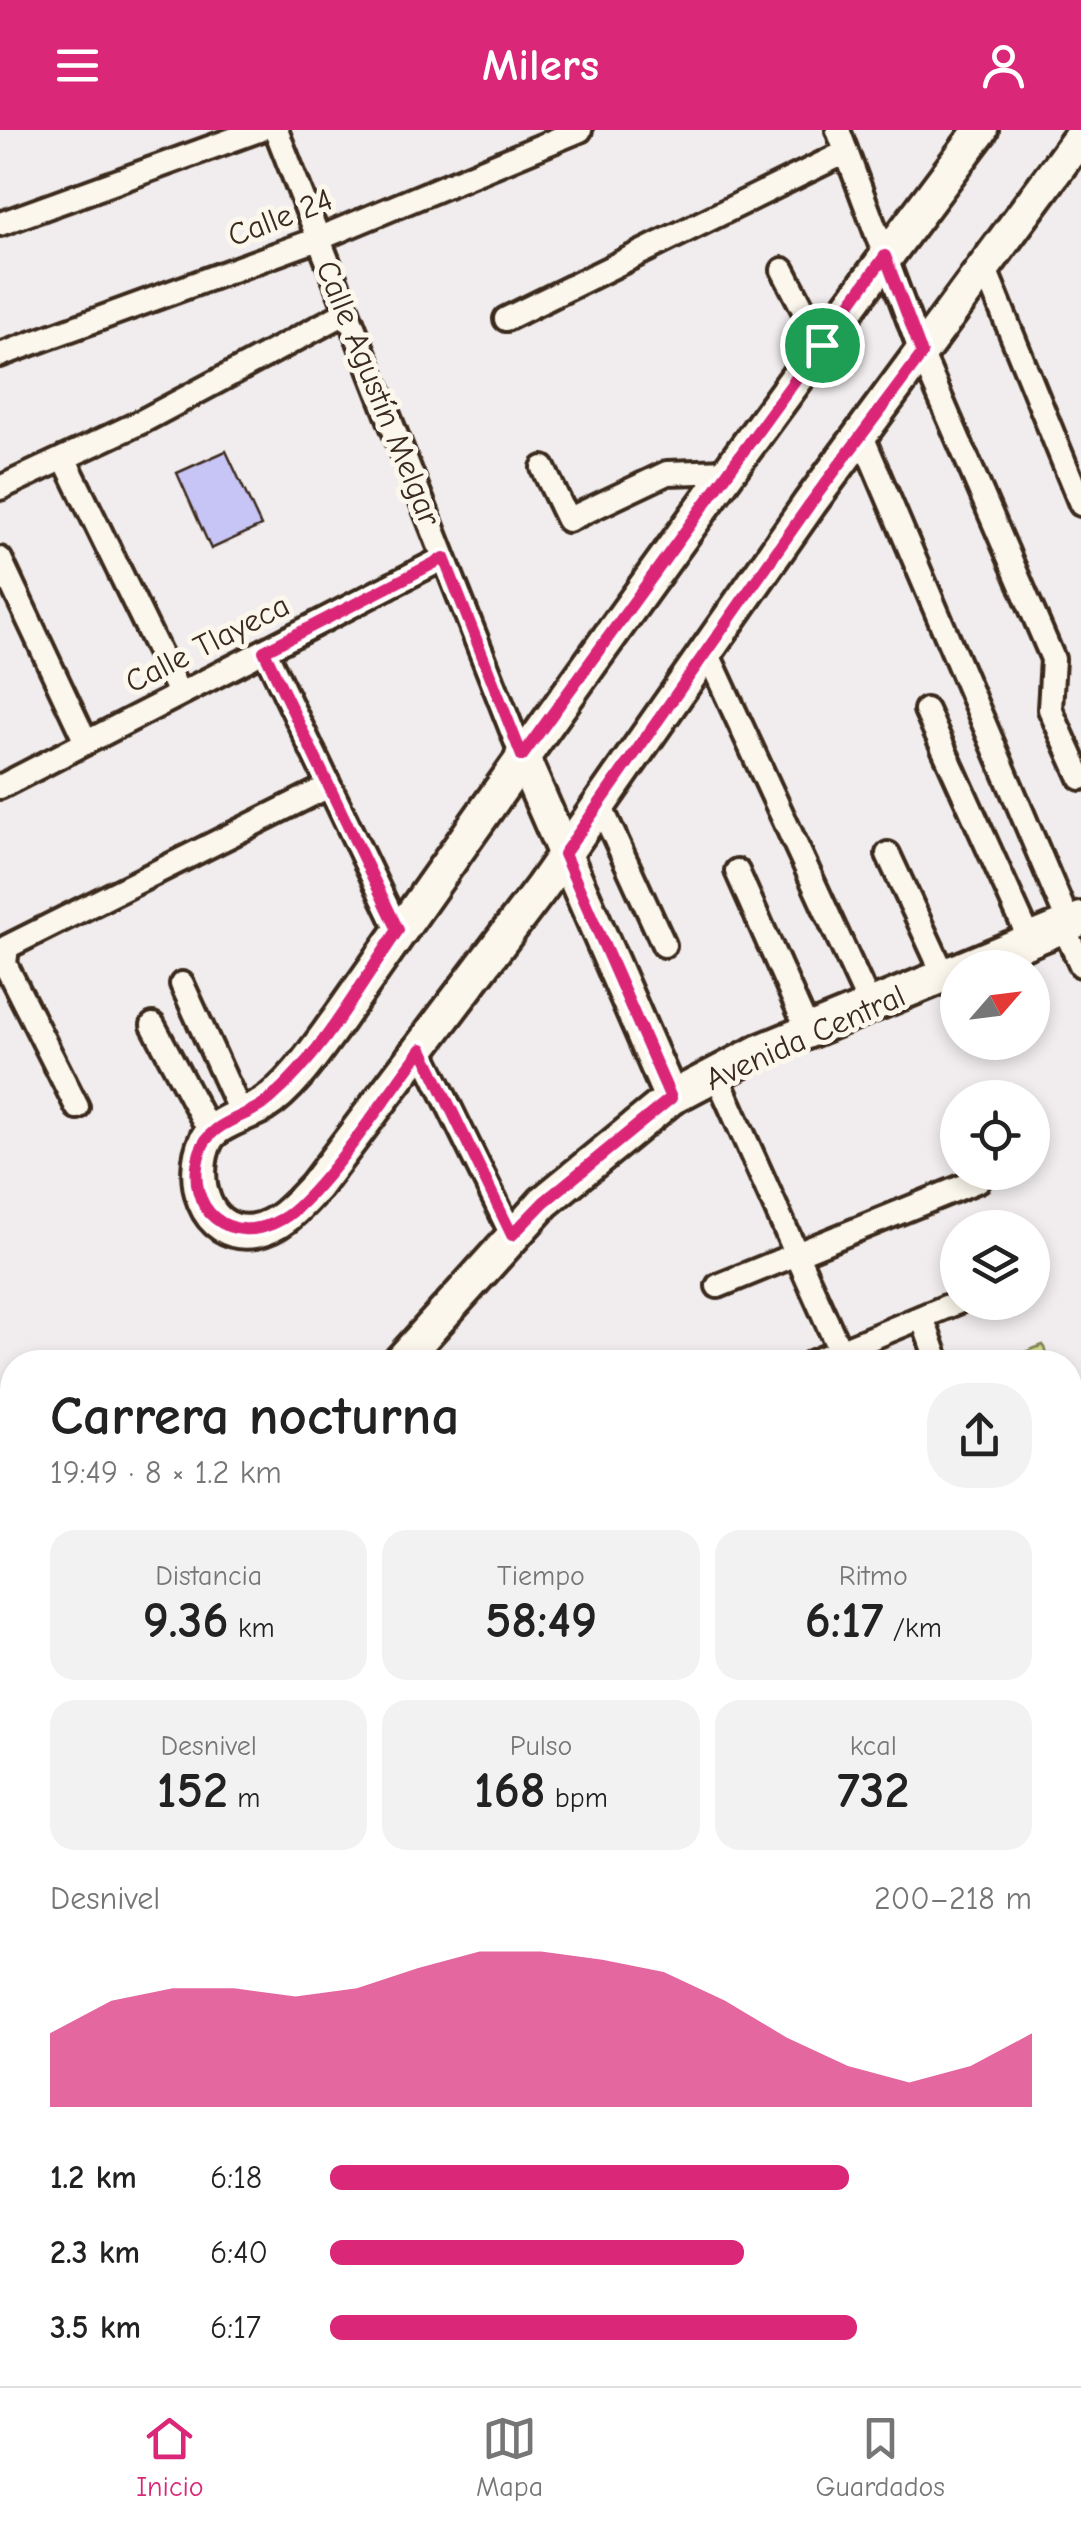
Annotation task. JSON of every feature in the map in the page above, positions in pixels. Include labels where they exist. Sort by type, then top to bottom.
[{"type":"main road","points":[[970,136],[522,756],[336,1023],[282,1088],[242,1116],[210,1132],[200,1154],[197,1186],[215,1220],[236,1231],[257,1230],[286,1218],[315,1187],[422,1049],[706,650],[1081,136]]},
{"type":"main road","name":"Calle Agustín Melgar","points":[[522,756],[671,1098]]},
{"type":"main road","name":"Avenida Central","points":[[1006,950],[1071,923]]},
{"type":"main road","name":"Avenida Central","points":[[411,1350],[544,1202],[671,1098],[808,1031],[940,977]]},
{"type":"street","points":[[0,224],[258,130]]},
{"type":"street","name":"Calle Agustín Melgar","points":[[276,130],[522,756]]},
{"type":"street","name":"Calle 24","points":[[0,355],[318,239],[580,130]]},
{"type":"street","points":[[506,318],[842,141],[922,354],[1053,659],[1050,708],[1081,778]]},
{"type":"street","points":[[985,269],[1081,504]]},
{"type":"street","points":[[783,270],[822,345]]},
{"type":"street","points":[[0,488],[64,460],[347,312]]},
{"type":"street","points":[[862,436],[1071,923],[1081,965]]},
{"type":"street","points":[[64,460],[179,693]]},
{"type":"street","points":[[543,468],[568,520],[667,473],[730,472]]},
{"type":"street","name":"Calle Tlayeca","points":[[0,787],[444,558]]},
{"type":"street","points":[[0,559],[86,742]]},
{"type":"street","points":[[706,650],[870,1006]]},
{"type":"street","points":[[264,651],[398,930]]},
{"type":"street","points":[[926,710],[1030,940]]},
{"type":"street","points":[[77,1107],[5,964],[4,952],[13,943],[329,786]]},
{"type":"street","points":[[599,803],[664,944]]},
{"type":"street","points":[[888,854],[943,950]]},
{"type":"street","points":[[737,871],[808,1031]]},
{"type":"street","points":[[182,984],[242,1116]]},
{"type":"street","points":[[153,1025],[210,1132]]},
{"type":"street","points":[[422,1049],[512,1235]]},
{"type":"street","points":[[716,1074],[840,1350]]},
{"type":"street","points":[[718,1286],[796,1251],[954,1190]]},
{"type":"street","points":[[842,1350],[940,1310]]},
{"type":"street","points":[[922,1317],[934,1350]]},
{"type":"building","points":[[226,451],[261,526],[211,549],[177,473]]},
{"type":"route","points":[[885,256],[922,354],[810,504],[564,854],[671,1098],[544,1202],[512,1235],[422,1049],[315,1187],[286,1218],[257,1230],[236,1231],[215,1220],[197,1186],[200,1154],[210,1132],[266,1104],[282,1088],[336,1023],[398,930],[264,651],[444,558],[522,756],[822,345],[885,256]]}]
